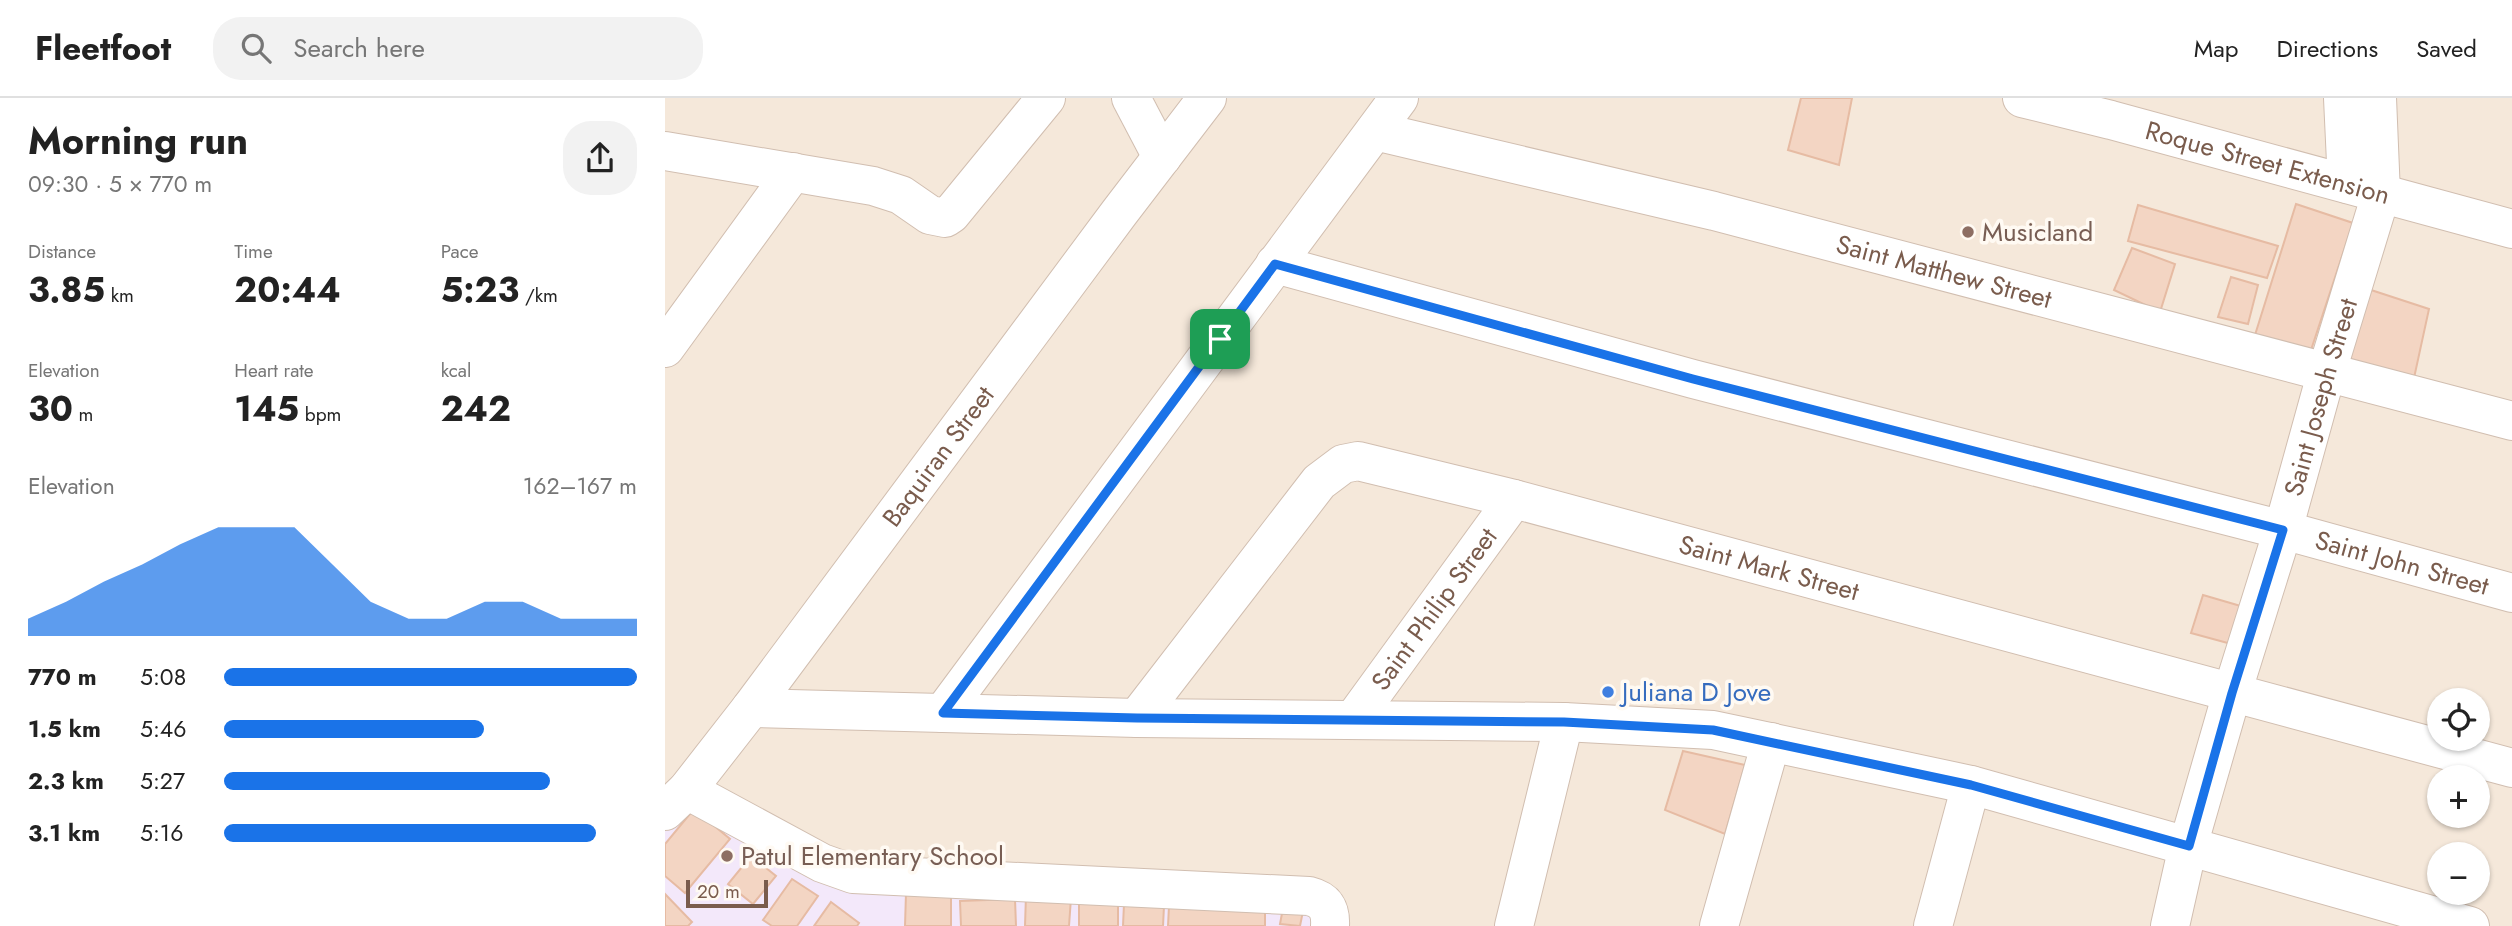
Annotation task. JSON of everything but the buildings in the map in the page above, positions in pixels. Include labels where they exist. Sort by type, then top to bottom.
[{"type":"street","points":[[1131,98],[1162,157]]},
{"type":"street","name":"Baquiran Street","points":[[676,801],[751,708],[1207,98]]},
{"type":"street","points":[[943,713],[1399,98]]},
{"type":"street","name":"Roque Street Extension","points":[[2022,98],[2111,109],[2364,189],[2512,229]]},
{"type":"street","points":[[2343,98],[2364,189]]},
{"type":"street","points":[[2364,189],[2377,98]]},
{"type":"street","points":[[665,152],[873,186],[901,195],[930,215],[945,218],[951,214],[1036,99]]},
{"type":"street","name":"Saint Matthew Street","points":[[1375,131],[1714,211],[2512,421]]},
{"type":"street","points":[[665,348],[793,172]]},
{"type":"street","name":"Saint Joseph Street","points":[[2170,926],[2189,846],[2232,693],[2283,530],[2327,371],[2364,189]]},
{"type":"street","name":"Saint John Street","points":[[1275,264],[1693,379],[2283,530],[2512,593]]},
{"type":"street","name":"Saint Mark Street","points":[[1137,718],[1319,482],[1343,464],[1358,461],[1514,499],[2512,768]]},
{"type":"street","name":"Saint Philip Street","points":[[1354,719],[1514,499]]},
{"type":"street","points":[[751,708],[1137,718],[1564,722],[1713,730],[1971,785],[2189,846],[2419,919],[2470,926]]},
{"type":"street","points":[[1514,926],[1564,722]]},
{"type":"street","points":[[1719,926],[1772,742]]},
{"type":"street","points":[[1933,926],[1971,785]]},
{"type":"street","points":[[676,801],[853,874],[1309,896],[1326,905],[1330,926]]},
{"type":"shaded area","points":[[665,98],[2512,98],[2512,926],[665,926]]},
{"type":"shaded area","points":[[690,802],[840,884],[1313,905],[1321,926],[665,926],[665,828]]},
{"type":"place","name":"Musicland","points":[[1968,232]]},
{"type":"place","name":"Juliana D Jove","points":[[1608,692]]},
{"type":"place","name":"Patul Elementary School","points":[[727,856]]},
{"type":"route","points":[[1275,264],[1693,379],[2283,530],[2232,693],[2189,846],[1971,785],[1713,730],[1564,722],[1137,718],[943,713],[1220,339],[1275,264]]}]
